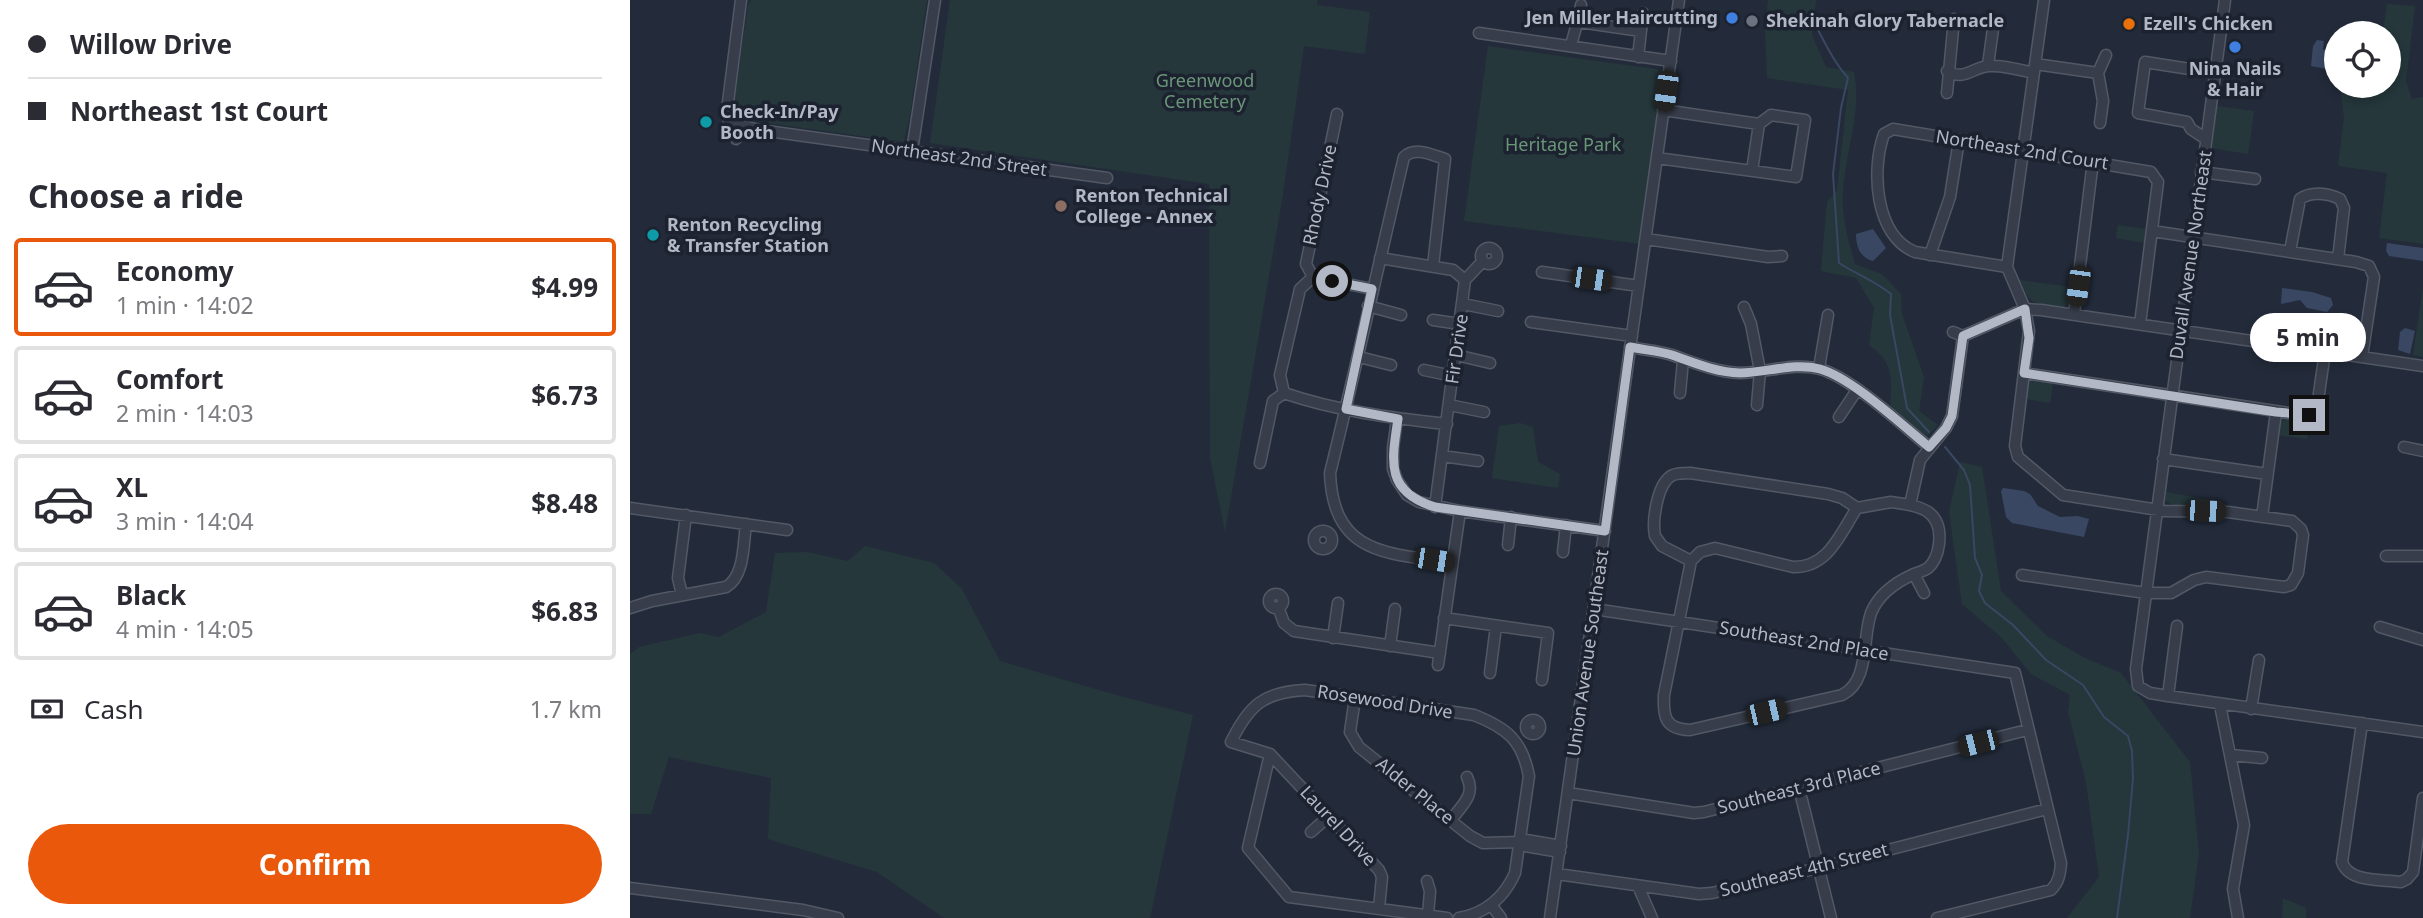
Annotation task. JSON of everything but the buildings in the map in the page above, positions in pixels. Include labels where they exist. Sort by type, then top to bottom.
[{"type":"street","points":[[736,139],[727,110],[741,0]]},
{"type":"street","points":[[912,151],[935,0]]},
{"type":"street","name":"Union Avenue Southeast","points":[[1550,918],[1679,0]]},
{"type":"street","points":[[2022,575],[2146,593],[2171,593],[2194,580],[2206,578],[2284,587],[2291,585],[2298,573],[2303,535],[2298,524],[2262,517],[2228,512],[2183,513],[2063,495],[2016,453],[2029,338],[2025,309],[2007,267],[2044,0]]},
{"type":"street","name":"Duvall Avenue Northeast","points":[[2168,696],[2150,693],[2138,686],[2136,669],[2225,0]]},
{"type":"street","points":[[1571,46],[1581,5]]},
{"type":"street","points":[[1638,57],[1643,13]]},
{"type":"street","points":[[1947,93],[1954,19]]},
{"type":"street","points":[[1579,22],[1641,31]]},
{"type":"street","points":[[1988,65],[1993,29]]},
{"type":"street","points":[[1479,33],[1671,61]]},
{"type":"street","points":[[2100,123],[2103,101],[2098,73],[2106,55]]},
{"type":"street","points":[[2206,139],[2191,129],[2187,122],[2138,113],[2145,62],[2215,74]]},
{"type":"street","points":[[1947,71],[1953,75],[1961,75],[1988,65],[2098,73]]},
{"type":"street","points":[[1664,110],[1759,124]]},
{"type":"street","name":"Rhody Drive","points":[[1313,277],[1306,264],[1337,114]]},
{"type":"street","points":[[1657,158],[1796,177],[1805,120],[1770,115],[1759,124],[1752,170]]},
{"type":"street","name":"Northeast 2nd Street","points":[[729,123],[1107,178]]},
{"type":"street","name":"Northeast 2nd Court","points":[[1930,255],[1915,253],[1900,243],[1886,224],[1877,182],[1882,137],[1888,131],[1899,130],[2146,170],[2156,176],[2158,182],[2152,231]]},
{"type":"street","points":[[1959,140],[1950,197],[1930,255],[2007,267]]},
{"type":"street","points":[[1433,266],[1445,159],[1418,151],[1409,152],[1404,157],[1368,306],[1359,357],[1330,473],[1331,490],[1345,528],[1361,543],[1380,551],[1452,563]]},
{"type":"street","points":[[2074,314],[2092,161]]},
{"type":"street","points":[[2202,172],[2255,179]]},
{"type":"street","points":[[2290,251],[2298,201],[2312,193],[2335,197],[2343,203],[2338,259]]},
{"type":"street","points":[[2140,324],[2152,231],[2193,236],[2369,266],[2374,277],[2362,357]]},
{"type":"street","points":[[1646,239],[1768,257],[1782,256]]},
{"type":"street","points":[[1380,258],[1453,270],[1465,280],[1483,261]]},
{"type":"street","points":[[1542,272],[1639,286]]},
{"type":"street","points":[[1284,393],[1280,375],[1300,289],[1313,277],[1372,289]]},
{"type":"street","name":"Fir Drive","points":[[1435,507],[1465,280]]},
{"type":"street","points":[[1463,304],[1498,311]]},
{"type":"street","points":[[1368,306],[1401,315]]},
{"type":"street","points":[[1744,307],[1751,324],[1760,371],[1757,405]]},
{"type":"street","points":[[1910,505],[1920,460],[1946,428],[1952,416],[1958,334],[2025,309],[2423,366]]},
{"type":"street","points":[[1819,368],[1828,315]]},
{"type":"street","points":[[1433,320],[1460,324]]},
{"type":"street","points":[[1531,322],[1632,336]]},
{"type":"street","points":[[1630,347],[1672,355],[1715,370],[1741,373],[1819,368],[1842,379],[1929,447]]},
{"type":"street","points":[[2024,373],[2302,415],[2314,411],[2316,407],[2325,352]]},
{"type":"street","points":[[1456,355],[1490,363]]},
{"type":"street","points":[[1359,357],[1391,365]]},
{"type":"street","points":[[1680,393],[1683,360]]},
{"type":"street","points":[[1424,370],[1453,376]]},
{"type":"street","points":[[1839,417],[1857,390]]},
{"type":"street","points":[[1284,393],[1398,419],[1447,424]]},
{"type":"street","points":[[1260,463],[1273,401],[1284,393]]},
{"type":"street","points":[[1449,405],[1485,412]]},
{"type":"street","points":[[2262,517],[2276,412]]},
{"type":"street","points":[[1398,419],[1393,469],[1407,495],[1419,502],[1460,511],[1605,531]]},
{"type":"street","points":[[2404,447],[2423,451]]},
{"type":"street","points":[[1442,456],[1478,461]]},
{"type":"street","points":[[2163,459],[2267,474]]},
{"type":"street","points":[[1691,561],[1662,545],[1654,531],[1658,494],[1666,480],[1673,475],[1690,473],[1828,494],[1842,498],[1857,508],[1891,502],[1924,509],[1934,516],[1939,526],[1940,538],[1934,561],[1927,569],[1889,588],[1879,599],[1872,612],[1859,677],[1850,691],[1842,695],[1690,730],[1678,730],[1671,726],[1663,709],[1677,622],[1691,561],[1700,552],[1715,548],[1793,567],[1814,565],[1824,559],[1857,508]]},
{"type":"street","points":[[630,508],[787,530]]},
{"type":"street","points":[[1438,665],[1460,511]]},
{"type":"street","points":[[682,595],[678,578],[686,515]]},
{"type":"street","points":[[1508,545],[1511,517]]},
{"type":"street","points":[[630,608],[652,601],[726,587],[736,579],[739,571],[746,524]]},
{"type":"street","points":[[1563,552],[1566,525]]},
{"type":"street","points":[[1331,535],[1345,528]]},
{"type":"street","points":[[2386,556],[2423,556]]},
{"type":"street","points":[[1914,574],[1924,593]]},
{"type":"street","points":[[1333,638],[1338,603]]},
{"type":"street","points":[[1278,607],[1284,623],[1294,631],[1440,653]]},
{"type":"street","name":"Southeast 2nd Place","points":[[1594,609],[2015,673],[2027,730]]},
{"type":"street","points":[[1390,646],[1395,610]]},
{"type":"street","points":[[1444,618],[1548,633],[1542,680]]},
{"type":"street","points":[[1490,673],[1496,626]]},
{"type":"street","points":[[2177,626],[2168,696],[2423,732]]},
{"type":"street","points":[[2379,627],[2423,640]]},
{"type":"street","points":[[2251,709],[2259,660]]},
{"type":"street","name":"Rosewood Drive","points":[[1270,754],[1231,742],[1241,723],[1254,708],[1269,695],[1285,691],[1306,690],[1474,715],[1515,739]]},
{"type":"street","name":"Alder Place","points":[[1355,698],[1350,732],[1359,747],[1470,836],[1483,843],[1526,840],[1560,849]]},
{"type":"street","points":[[2220,705],[2244,825],[2233,889],[2238,918]]},
{"type":"street","points":[[2362,723],[2342,862],[2344,869],[2354,876],[2401,882],[2407,879],[2413,872],[2423,798]]},
{"type":"street","points":[[1937,918],[2050,890],[2060,875],[2061,863],[2027,730]]},
{"type":"street","name":"Southeast 3rd Place","points":[[1568,793],[1694,813],[2027,730]]},
{"type":"street","points":[[1459,918],[1475,914],[1492,905],[1510,885],[1516,873],[1529,776],[1515,739],[1527,731]]},
{"type":"street","points":[[1270,754],[1248,848],[1289,897],[1447,918]]},
{"type":"street","name":"Laurel Drive","points":[[1270,754],[1379,870],[1382,877],[1379,908]]},
{"type":"street","points":[[2231,755],[2262,758]]},
{"type":"street","points":[[1451,820],[1470,794],[1471,786],[1466,777]]},
{"type":"street","points":[[1799,788],[1831,918]]},
{"type":"street","name":"Southeast 4th Street","points":[[1557,874],[1699,894],[1818,868],[2047,809]]},
{"type":"street","points":[[1311,832],[1329,816]]},
{"type":"street","points":[[1427,881],[1430,891],[1428,915]]},
{"type":"street","points":[[1638,886],[1652,918]]},
{"type":"street","points":[[630,888],[803,910],[838,918]]},
{"type":"street","points":[[1492,905],[1502,918],[1510,918]]},
{"type":"green space","points":[[751,0],[927,0],[904,142],[732,118],[748,5]]},
{"type":"green space","name":"Greenwood Cemetery","points":[[950,0],[1317,0],[1317,5],[1370,12],[1365,54],[1304,46],[1283,194],[1225,532],[1210,458],[1209,184],[930,143]]},
{"type":"green space","points":[[1768,0],[1816,0],[1812,35],[1826,67],[1854,72],[1855,116],[1843,190],[1846,227],[1855,264],[1882,274],[1901,294],[1902,314],[1924,377],[1919,411],[1938,425],[1927,436],[1890,406],[1890,372],[1883,358],[1869,345],[1874,308],[1856,278],[1821,271],[1827,202],[1837,190],[1848,90],[1767,78],[1765,28]]},
{"type":"green space","points":[[2387,4],[2415,6],[2406,81],[2412,99],[2423,97],[2423,244],[2379,238],[2387,173],[2338,166],[2344,118],[2342,98],[2401,98],[2401,21],[2385,21]]},
{"type":"green space","name":"Heritage Park","points":[[1488,46],[1663,70],[1640,244],[1464,221]]},
{"type":"green space","points":[[2217,106],[2254,111],[2248,154],[2211,148]]},
{"type":"green space","points":[[2118,225],[2146,229],[2144,243],[2116,238]]},
{"type":"green space","points":[[2019,280],[2071,287],[2069,303],[2064,307],[2035,303]]},
{"type":"green space","points":[[2423,288],[2423,357],[2413,355]]},
{"type":"green space","points":[[2033,380],[2053,383],[2050,403],[2026,399],[2029,382]]},
{"type":"green space","points":[[2284,419],[2310,419],[2307,439],[2278,435]]},
{"type":"green space","points":[[1520,423],[1533,427],[1538,462],[1560,474],[1558,488],[1492,478],[1499,426]]},
{"type":"green space","points":[[1960,462],[1982,467],[2001,591],[2047,636],[2085,658],[2121,673],[2190,762],[2199,853],[2190,918],[2067,918],[2099,877],[2086,782],[2068,712],[2070,695],[2031,674],[2002,638],[1962,604],[1949,512]]},
{"type":"green space","points":[[2166,492],[2210,500],[2209,504],[2180,507],[2165,500]]},
{"type":"green space","points":[[865,546],[934,563],[962,589],[1000,661],[1193,715],[1150,918],[944,918],[877,872],[768,839],[771,778],[669,757],[651,814],[630,814],[630,654],[639,647],[700,633],[719,637],[766,612],[775,553],[807,552],[848,561]]},
{"type":"green space","points":[[2283,898],[2306,908],[2306,918],[2282,918]]},
{"type":"water","points":[[2317,40],[2324,41],[2324,69],[2311,66],[2313,46]]},
{"type":"water","points":[[1873,229],[1886,248],[1873,261],[1860,251],[1856,234]]},
{"type":"water","points":[[2387,243],[2423,248],[2423,261],[2389,256],[2386,251]]},
{"type":"water","points":[[2282,288],[2331,298],[2333,305],[2327,312],[2307,308],[2300,300],[2281,304]]},
{"type":"water","points":[[2405,328],[2415,331],[2410,354],[2398,350],[2400,332]]},
{"type":"water","points":[[2003,488],[2030,494],[2038,506],[2060,517],[2078,516],[2089,519],[2084,537],[2012,523],[2006,517],[2001,491]]},
{"type":"waterway","points":[[1812,19],[1848,78],[1841,108],[1833,174],[1839,263],[1891,294],[1890,315],[1907,408],[1929,432]]},
{"type":"waterway","points":[[1945,447],[1964,470],[1970,485],[1975,558],[1982,575],[1979,591],[1985,603],[2013,625],[2046,660],[2083,685],[2104,717],[2128,736],[2132,751],[2133,778],[2117,918]]},
{"type":"place","name":"Jen Miller Haircutting","points":[[1732,18]]},
{"type":"place","name":"Shekinah Glory Tabernacle","points":[[1752,21]]},
{"type":"place","name":"Ezell's Chicken","points":[[2129,24]]},
{"type":"place","name":"Nina Nails & Hair","points":[[2235,47]]},
{"type":"place","name":"Check-In/Pay Booth","points":[[706,122]]},
{"type":"place","name":"Renton Technical College - Annex","points":[[1061,206]]},
{"type":"place","name":"Renton Recycling & Transfer Station","points":[[653,235]]},
{"type":"route","points":[[1332,281],[1372,289],[1346,409],[1398,419],[1393,469],[1407,495],[1435,507],[1605,531],[1630,347],[1672,355],[1715,370],[1741,373],[1819,368],[1842,379],[1929,447],[1950,423],[1963,336],[2025,309],[2029,338],[2024,373],[2309,415]]}]
